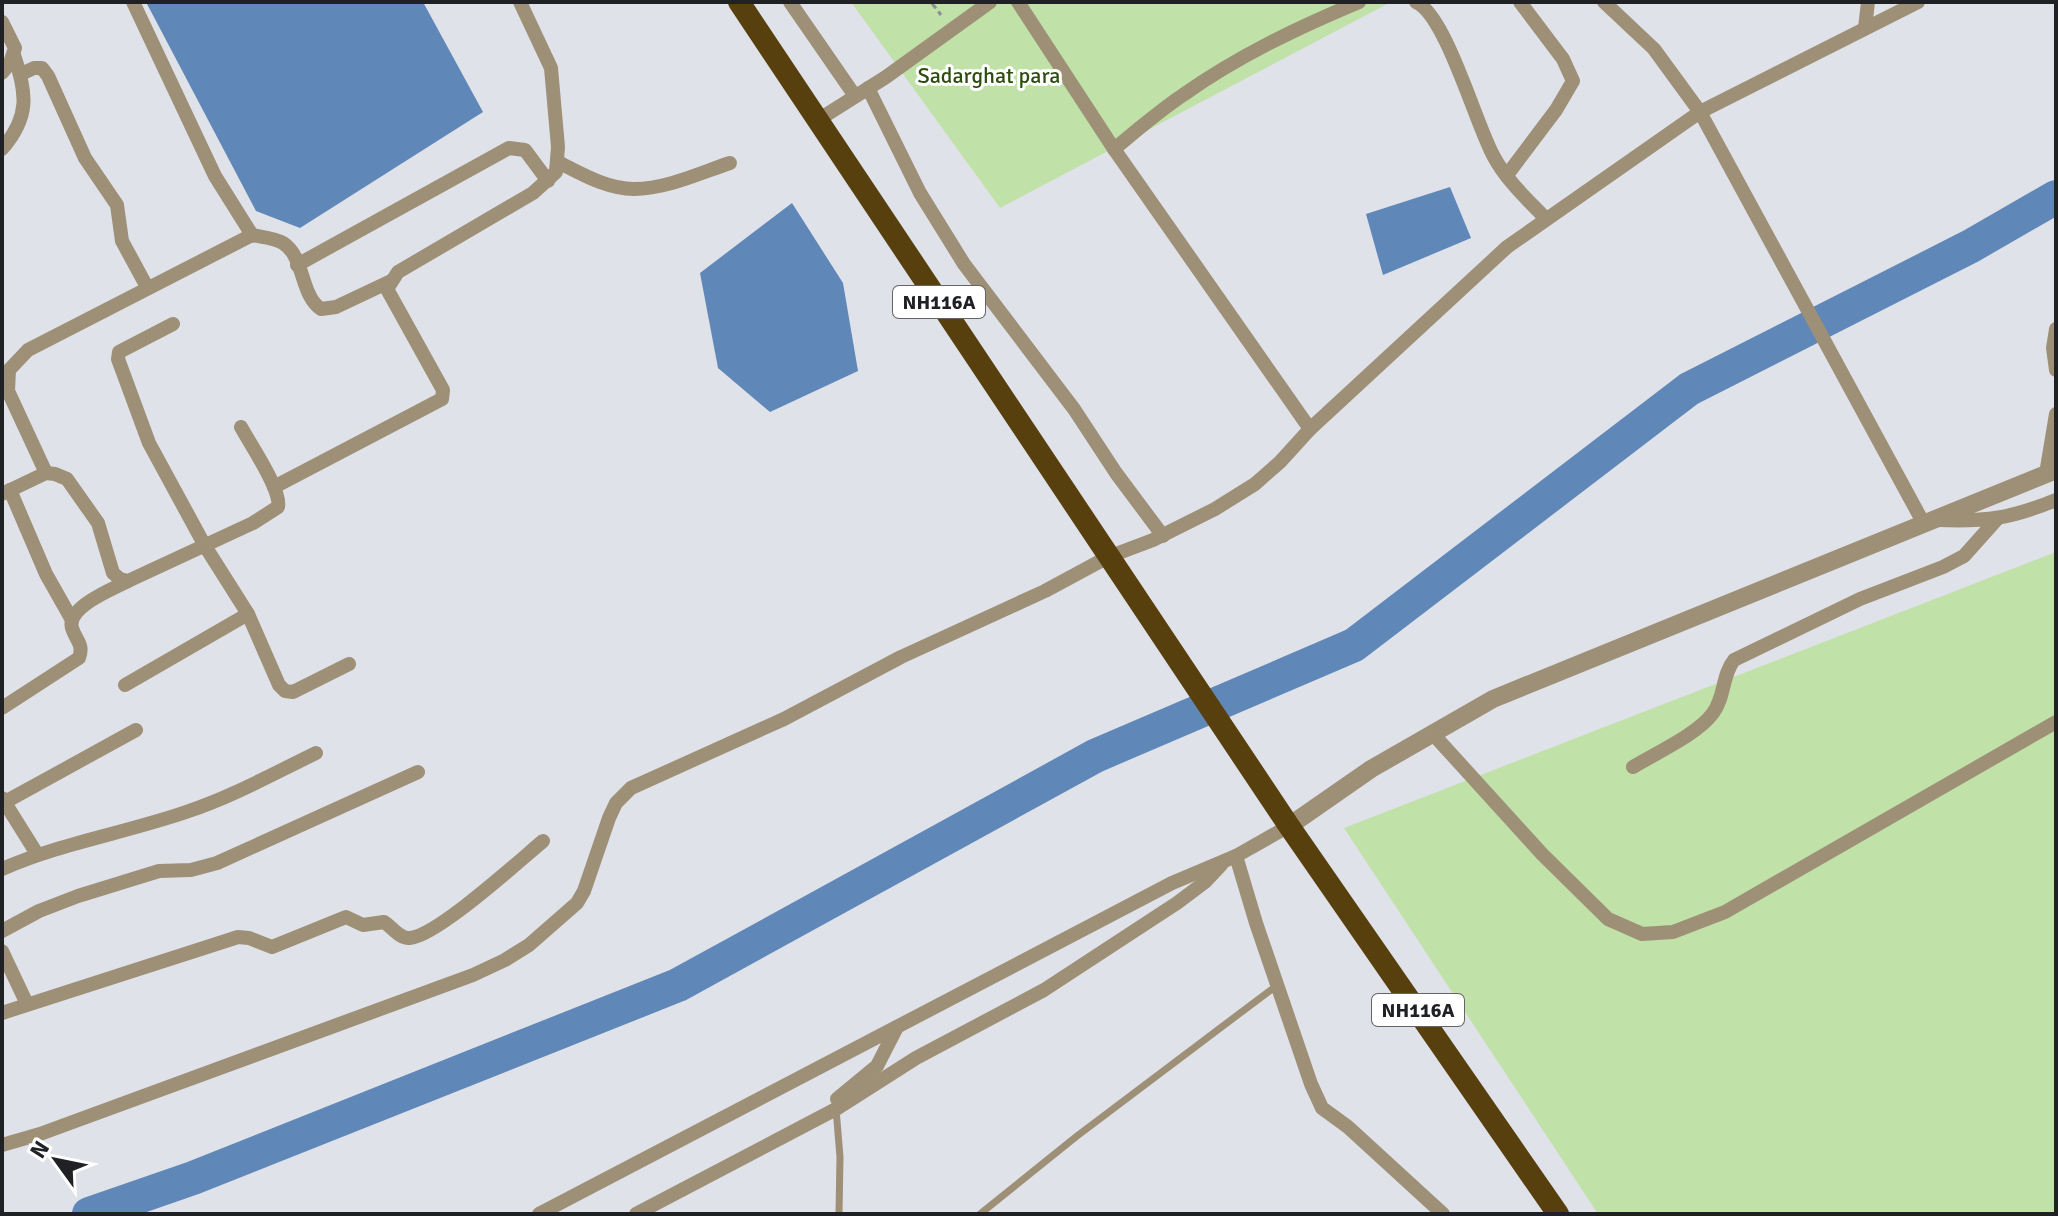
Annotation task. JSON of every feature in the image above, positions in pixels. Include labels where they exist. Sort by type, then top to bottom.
[{"type":"highway","name":"NH116A","points":[[739,2],[1289,826],[1558,1214]]},
{"type":"street","points":[[133,2],[215,176],[252,235]]},
{"type":"street","points":[[274,487],[442,399],[443,390],[387,289],[398,272],[533,193],[556,172],[558,162],[551,68],[520,2]]},
{"type":"street","points":[[790,2],[862,92],[964,264],[1074,409],[1163,536]]},
{"type":"street","points":[[818,120],[990,2]]},
{"type":"street","points":[[1018,2],[1114,149],[1310,429]]},
{"type":"street","points":[[1114,149],[1181,96],[1240,58],[1359,2]]},
{"type":"street","points":[[1416,2],[1423,5],[1439,27],[1493,157],[1546,219]]},
{"type":"street","points":[[1507,175],[1556,110],[1573,81],[1563,59],[1520,2]]},
{"type":"street","points":[[1604,2],[1654,49],[1700,112],[1929,522]]},
{"type":"street","points":[[1865,28],[1868,2]]},
{"type":"street","points":[[2,1145],[55,1129],[376,1011],[505,960],[529,945],[577,903],[616,803],[631,788],[784,719],[901,657],[1045,591],[1108,557],[1163,536],[1238,497],[1280,462],[1310,429],[1507,247],[1700,112],[1918,2]]},
{"type":"street","points":[[2,22],[15,48],[2,73]]},
{"type":"street","points":[[2,149],[18,126],[25,98],[14,55]]},
{"type":"street","points":[[21,74],[42,68],[48,76],[85,158],[117,205],[122,241],[147,287]]},
{"type":"street","points":[[297,265],[509,148],[525,150],[548,181]]},
{"type":"street","points":[[558,162],[594,180],[633,189],[682,180],[730,163]]},
{"type":"street","points":[[46,473],[8,391],[5,366],[28,350],[252,235],[285,244],[313,304],[321,309],[336,307],[391,281]]},
{"type":"street","points":[[173,324],[119,352],[118,359],[149,443],[205,546],[248,614],[279,685],[285,691],[293,692],[349,664]]},
{"type":"street","points":[[2056,329],[2053,348],[2056,370]]},
{"type":"street","points":[[539,1214],[1172,883],[1230,859],[1289,826],[1371,769],[1493,699],[2051,472],[2056,414]]},
{"type":"street","points":[[72,620],[84,604],[278,507],[280,500],[274,487],[241,427]]},
{"type":"street","points":[[2,708],[79,658],[81,644],[72,627],[72,620],[6,492],[46,473],[67,479],[98,523],[113,573],[128,581]]},
{"type":"street","points":[[1929,522],[1997,519],[2056,500]]},
{"type":"street","points":[[1633,767],[1715,711],[1727,668],[1734,660],[1860,599],[1964,556],[1997,519]]},
{"type":"street","points":[[125,685],[248,614]]},
{"type":"street","points":[[1433,734],[1542,854],[1608,919],[1642,934],[1673,932],[1725,912],[2056,722]]},
{"type":"street","points":[[37,854],[3,800],[136,730]]},
{"type":"street","points":[[2,869],[37,854],[188,812],[225,798],[316,753]]},
{"type":"street","points":[[2,931],[39,911],[78,896],[159,871],[191,870],[217,863],[418,772]]},
{"type":"street","points":[[2,1013],[238,937],[272,947],[346,917],[363,925],[384,922],[400,936],[410,938],[445,921],[543,841]]},
{"type":"street","points":[[1230,859],[1322,1108],[1348,1127],[1443,1214]]},
{"type":"street","points":[[636,1214],[831,1112],[916,1058],[1044,990],[1177,903],[1230,859]]},
{"type":"street","points":[[2,951],[27,1004]]},
{"type":"street","points":[[831,1112],[836,1099],[877,1066],[897,1027]]},
{"type":"lane","points":[[980,1214],[1077,1136],[1277,986]]},
{"type":"lane","points":[[831,1112],[840,1157],[839,1214]]},
{"type":"green space","name":"Sadarghat para","points":[[851,2],[1391,2],[1000,208]]},
{"type":"green space","points":[[2056,552],[2056,1214],[1598,1214],[1344,828]]},
{"type":"water","points":[[146,2],[423,2],[483,112],[300,228],[256,211]]},
{"type":"water","points":[[1450,187],[1471,238],[1383,275],[1366,214]]},
{"type":"water","points":[[792,203],[843,283],[858,371],[770,412],[718,368],[700,273]]},
{"type":"waterway","points":[[89,1214],[193,1178],[678,985],[1095,756],[1354,645],[1689,389],[1971,246],[2056,197]]}]
